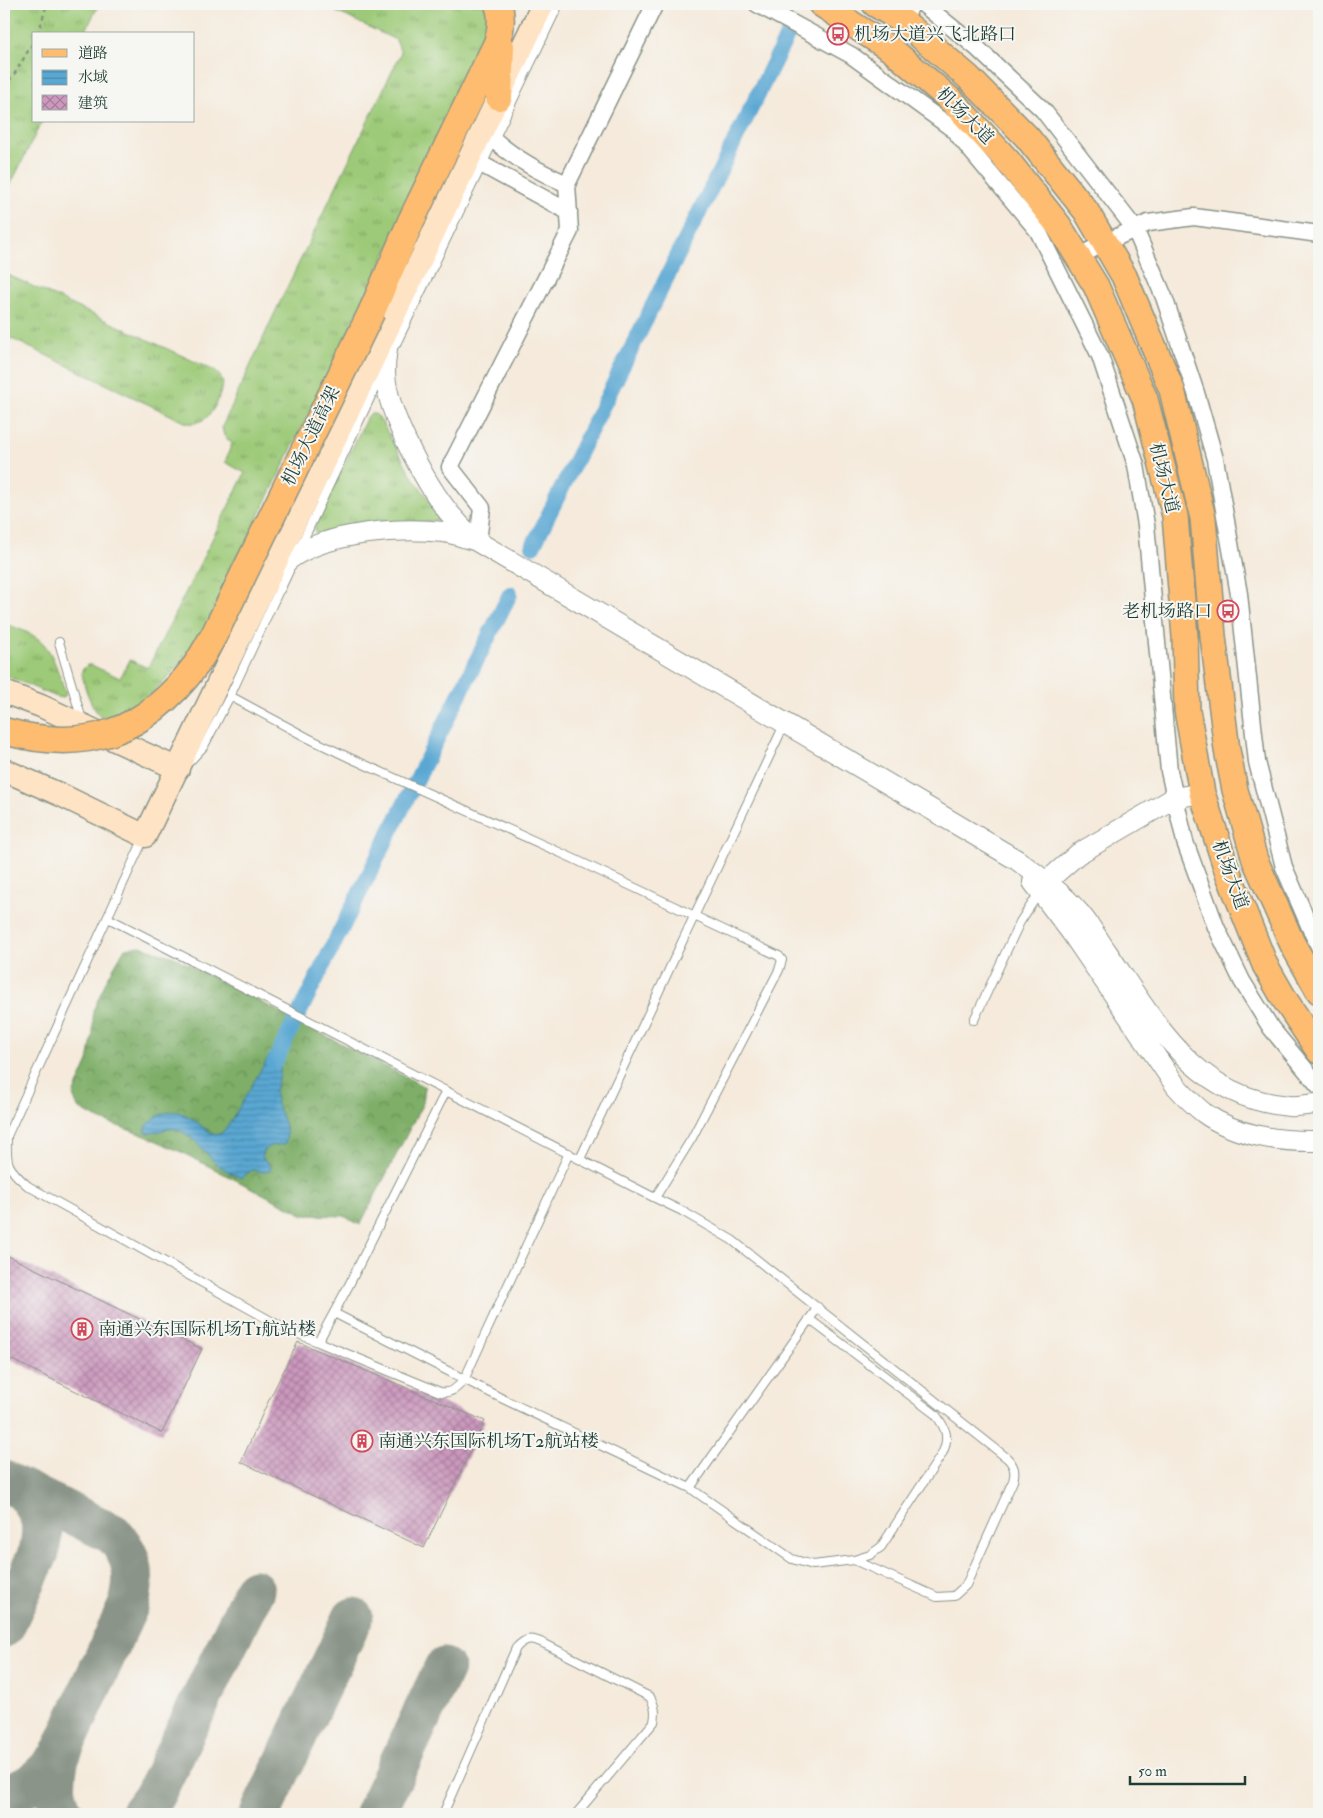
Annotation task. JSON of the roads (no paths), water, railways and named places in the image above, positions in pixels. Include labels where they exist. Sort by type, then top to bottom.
[{"type":"highway","name":"机场大道高架","points":[[4,731],[58,741],[87,738],[113,732],[136,722],[159,706],[178,687],[197,663],[384,312],[412,222],[497,43],[501,31],[498,4]]},
{"type":"highway","points":[[499,97],[501,31]]},
{"type":"highway","points":[[4,740],[58,741]]},
{"type":"main road","points":[[4,770],[62,795],[145,836],[272,589],[293,528],[384,312],[455,189],[544,4]]},
{"type":"main road","name":"机场大道","points":[[822,4],[892,50],[952,101],[1007,160],[1059,226],[1096,286],[1145,399],[1174,516],[1185,637],[1187,710],[1202,793],[1227,870],[1265,965],[1285,1000],[1319,1051]]},
{"type":"main road","name":"机场大道","points":[[876,4],[907,13],[1026,137],[1086,211],[1124,276],[1172,390],[1203,518],[1213,636],[1227,750],[1235,790],[1255,860],[1293,945],[1319,991]]},
{"type":"main road","points":[[4,692],[178,769]]},
{"type":"street","points":[[478,542],[482,508],[450,467],[570,231],[567,184],[655,4]]},
{"type":"street","points":[[923,4],[976,47],[1043,110],[1135,229],[1164,297],[1196,393],[1215,459],[1239,594],[1257,762],[1284,867],[1319,946]]},
{"type":"street","points":[[759,5],[852,54],[953,129],[1038,231],[1100,356],[1136,465],[1146,525],[1169,771],[1185,842],[1216,927],[1242,981],[1271,1028],[1319,1086]]},
{"type":"street","points":[[493,139],[524,164],[567,184]]},
{"type":"street","points":[[481,164],[569,212]]},
{"type":"street","points":[[1078,257],[1104,242],[1148,223],[1194,217],[1319,234]]},
{"type":"street","points":[[384,312],[385,367],[389,395],[401,428],[417,463],[441,501],[458,523],[478,542]]},
{"type":"street","points":[[272,589],[293,557],[312,546],[343,538],[383,531],[416,530],[447,532],[478,542],[1017,860],[1043,887],[1077,910],[1161,1031],[1189,1062],[1206,1076],[1247,1097],[1269,1103],[1291,1106],[1319,1104]]},
{"type":"street","points":[[1043,887],[1078,854],[1174,798],[1202,793]]},
{"type":"street","points":[[1043,887],[1071,932],[1176,1086],[1189,1100],[1205,1114],[1228,1126],[1252,1134],[1275,1139],[1319,1141]]},
{"type":"lane","points":[[293,557],[559,4]]},
{"type":"lane","points":[[293,528],[293,557]]},
{"type":"lane","points":[[178,769],[191,761],[204,746],[230,696],[272,589]]},
{"type":"lane","points":[[59,642],[84,726]]},
{"type":"lane","points":[[230,696],[308,738],[580,861],[775,953],[782,960],[782,964],[692,1138],[655,1198]]},
{"type":"lane","points":[[580,1159],[785,723]]},
{"type":"lane","points":[[145,836],[7,1136],[6,1159],[12,1172],[42,1195],[282,1327],[446,1393],[453,1391],[464,1380],[568,1153]]},
{"type":"lane","points":[[974,1020],[1020,922],[1043,887]]},
{"type":"lane","points":[[108,918],[271,1003],[682,1211],[732,1240],[1012,1463],[1014,1469],[1013,1481],[966,1585],[954,1596],[937,1596],[854,1560]]},
{"type":"lane","points":[[318,1342],[446,1091]]},
{"type":"lane","points":[[690,1488],[818,1307]]},
{"type":"lane","points":[[334,1313],[464,1380],[690,1488],[792,1559],[813,1565],[854,1560],[870,1555],[881,1547],[942,1454],[948,1435],[944,1425],[935,1414],[809,1319]]},
{"type":"lane","points":[[444,1814],[516,1648],[522,1641],[529,1639],[537,1640],[650,1697],[655,1706],[654,1722],[576,1814]]},
{"type":"water","points":[[269,1056],[277,1057],[280,1066],[275,1094],[286,1131],[285,1144],[270,1146],[263,1151],[262,1157],[271,1167],[270,1171],[252,1170],[241,1178],[212,1160],[195,1141],[179,1130],[169,1129],[154,1133],[146,1132],[146,1128],[150,1123],[162,1114],[179,1112],[215,1135],[222,1133]]},
{"type":"waterway","points":[[533,546],[788,34]]},
{"type":"waterway","points":[[274,1063],[510,594]]},
{"type":"place","name":"机场大道兴飞北路口","points":[[838,34]]},
{"type":"place","name":"老机场路口","points":[[1228,611]]},
{"type":"place","name":"南通兴东国际机场T1航站楼","points":[[82,1329]]},
{"type":"place","name":"南通兴东国际机场T2航站楼","points":[[362,1441]]}]
